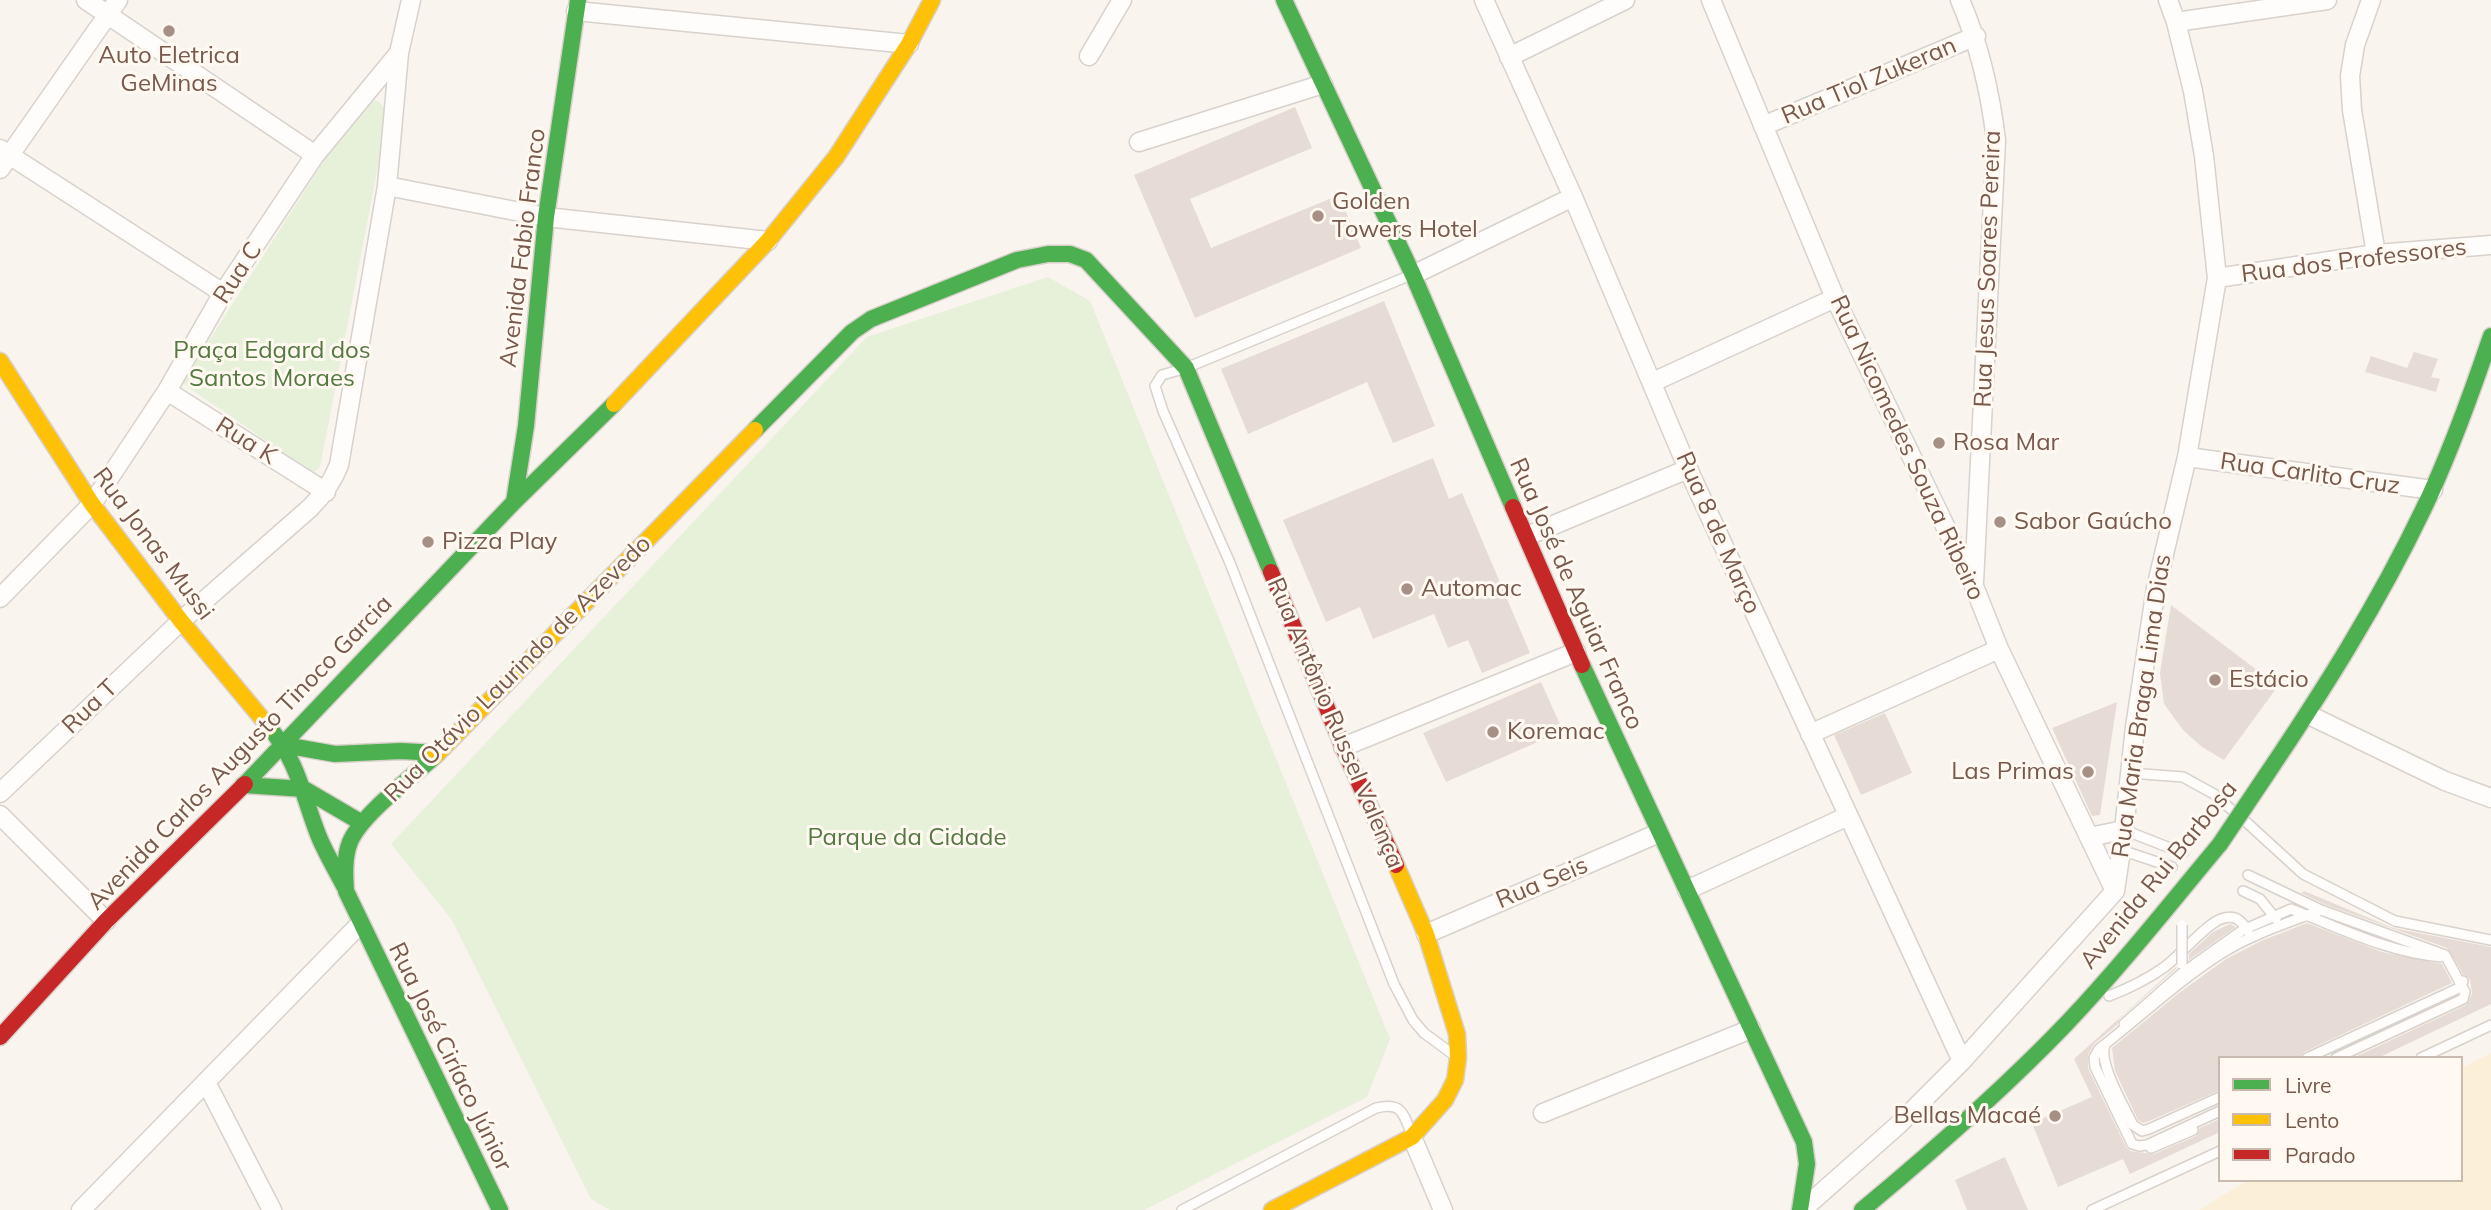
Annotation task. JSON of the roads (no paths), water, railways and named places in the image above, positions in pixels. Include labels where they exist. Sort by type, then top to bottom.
[{"type":"main road","points":[[526,426],[532,437],[545,447],[562,448],[574,442],[622,397],[768,242],[836,157],[909,44],[932,0]]},
{"type":"main road","name":"Rua José de Aguiar Franco","points":[[1284,0],[1413,275],[1576,652],[1804,1142],[1807,1164],[1801,1210]]},
{"type":"main road","name":"Avenida Fabio Franco","points":[[514,502],[526,426],[546,217],[577,6]]},
{"type":"main road","name":"Rua Otávio Laurindo de Azevedo","points":[[360,924],[346,891],[345,868],[350,843],[362,823],[438,753],[852,332],[871,319],[1017,260],[1048,254],[1070,254],[1086,260]]},
{"type":"main road","name":"Rua Antônio Russel Valença","points":[[1086,260],[1186,368],[1343,747],[1426,934],[1457,1034],[1458,1058],[1455,1080],[1445,1100],[1412,1137]]},
{"type":"main road","name":"Avenida Rui Barbosa","points":[[1911,1169],[2002,1088],[2084,1005],[2183,895],[2220,844],[2309,715],[2362,628],[2433,490],[2479,375],[2491,336]]},
{"type":"main road","name":"Rua Jonas Mussi","points":[[0,361],[5,383],[92,503],[181,621],[284,745],[304,789],[319,837],[346,891]]},
{"type":"main road","name":"Avenida Carlos Augusto Tinoco Garcia","points":[[3,1026],[284,745],[574,442]]},
{"type":"main road","points":[[284,745],[335,754],[401,751],[438,753]]},
{"type":"main road","points":[[243,785],[304,789],[362,823]]},
{"type":"main road","name":"Rua José Ciríaco Júnior","points":[[360,924],[500,1210]]},
{"type":"main road","points":[[1272,1210],[1412,1137]]},
{"type":"main road","points":[[1862,1210],[1911,1169]]},
{"type":"main road","points":[[1883,1210],[1911,1169]]},
{"type":"street","points":[[86,0],[113,7],[315,155]]},
{"type":"street","points":[[326,492],[339,465],[387,186],[399,53],[411,0]]},
{"type":"street","points":[[1089,56],[1122,0]]},
{"type":"street","name":"Rua 8 de Março","points":[[1484,0],[1573,197],[1688,469],[1962,1061]]},
{"type":"street","points":[[1509,57],[1625,0]]},
{"type":"street","name":"Rua Nicomedes Souza Ribeiro","points":[[1711,0],[1835,298],[1974,586],[1999,649],[2115,891]]},
{"type":"street","name":"Rua Jesus Soares Pereira","points":[[1961,0],[1976,36],[1990,96],[1996,140],[1974,586]]},
{"type":"street","name":"Rua Maria Braga Lima Dias","points":[[1801,1210],[1898,1125],[1962,1061],[2115,891],[2156,588],[2188,457],[2217,278],[2204,156],[2193,91],[2168,0]]},
{"type":"street","points":[[2176,22],[2327,0]]},
{"type":"street","points":[[2371,0],[2355,45],[2350,76],[2352,110],[2376,254]]},
{"type":"street","points":[[577,6],[909,44]]},
{"type":"street","points":[[113,7],[3,158],[223,293]]},
{"type":"street","name":"Rua Tiol Zukeran","points":[[1763,126],[1976,36]]},
{"type":"street","name":"Rua C","points":[[0,598],[92,503],[167,390],[223,293],[315,155],[399,53]]},
{"type":"street","points":[[1139,142],[1323,84]]},
{"type":"street","points":[[387,186],[546,217],[768,242]]},
{"type":"street","points":[[1413,275],[1573,197]]},
{"type":"street","name":"Rua dos Professores","points":[[2217,278],[2376,254],[2491,245]]},
{"type":"street","points":[[1653,382],[1835,298]]},
{"type":"street","name":"Rua K","points":[[167,390],[326,492]]},
{"type":"street","name":"Rua Carlito Cruz","points":[[2188,457],[2433,490]]},
{"type":"street","points":[[1527,536],[1688,469]]},
{"type":"street","name":"Rua T","points":[[0,793],[181,621],[326,492]]},
{"type":"street","points":[[1810,734],[1999,649]]},
{"type":"street","points":[[1343,747],[1576,652]]},
{"type":"street","points":[[2309,715],[2445,781],[2491,798]]},
{"type":"street","points":[[0,815],[106,921]]},
{"type":"street","points":[[1687,890],[1848,816]]},
{"type":"street","points":[[2089,837],[2124,830]]},
{"type":"street","name":"Rua Seis","points":[[1426,934],[1659,833]]},
{"type":"street","points":[[81,1210],[360,924]]},
{"type":"street","points":[[1543,1113],[1751,1029]]},
{"type":"street","points":[[206,1082],[272,1210]]},
{"type":"street","points":[[1412,1137],[1443,1210]]},
{"type":"lane","points":[[1413,275],[1186,368],[1162,375],[1155,386],[1160,404],[1230,563],[1394,984],[1413,1020],[1424,1033],[1458,1058]]},
{"type":"lane","points":[[2130,774],[2183,777],[2214,794],[2302,874],[2395,921],[2491,940]]},
{"type":"lane","points":[[2124,830],[2183,853]]},
{"type":"lane","points":[[2121,850],[2172,867]]},
{"type":"lane","points":[[2248,876],[2321,910],[2445,955],[2465,997],[2340,1056]]},
{"type":"lane","points":[[2243,891],[2260,900],[2280,926]]},
{"type":"lane","points":[[2218,1118],[2153,1148],[2139,1146],[2129,1140],[2095,1068],[2094,1058],[2099,1049],[2198,969],[2223,953],[2252,937],[2330,907],[2445,949],[2452,958],[2463,982],[2461,987],[2311,1056]]},
{"type":"lane","points":[[2218,1098],[2143,1131],[2133,1125],[2102,1054],[2107,1041],[2182,969],[2243,930],[2291,909],[2396,950],[2452,958]]},
{"type":"lane","points":[[2182,969],[2183,912]]},
{"type":"lane","points":[[2084,1005],[2129,989],[2163,968],[2219,919],[2239,919],[2252,937]]},
{"type":"lane","points":[[2425,1056],[2491,1025]]},
{"type":"lane","points":[[1182,1210],[1376,1108],[1396,1106],[1403,1112],[1412,1137]]},
{"type":"lane","points":[[2139,1146],[2218,1112]]},
{"type":"lane","points":[[2092,1210],[2218,1152]]},
{"type":"place","name":"Auto Eletrica GeMinas","points":[[169,31]]},
{"type":"place","name":"Golden Towers Hotel","points":[[1318,216]]},
{"type":"place","name":"Rosa Mar","points":[[1939,443]]},
{"type":"place","name":"Sabor Gaúcho","points":[[2000,522]]},
{"type":"place","name":"Pizza Play","points":[[428,542]]},
{"type":"place","name":"Automac","points":[[1407,589]]},
{"type":"place","name":"Estácio","points":[[2215,680]]},
{"type":"place","name":"Koremac","points":[[1493,732]]},
{"type":"place","name":"Las Primas","points":[[2088,772]]},
{"type":"place","name":"Bellas Macaé","points":[[2055,1116]]},
{"type":"park label","name":"Praça Edgard dos Santos Moraes","points":[[272,365]]},
{"type":"park label","name":"Parque da Cidade","points":[[907,838]]}]
